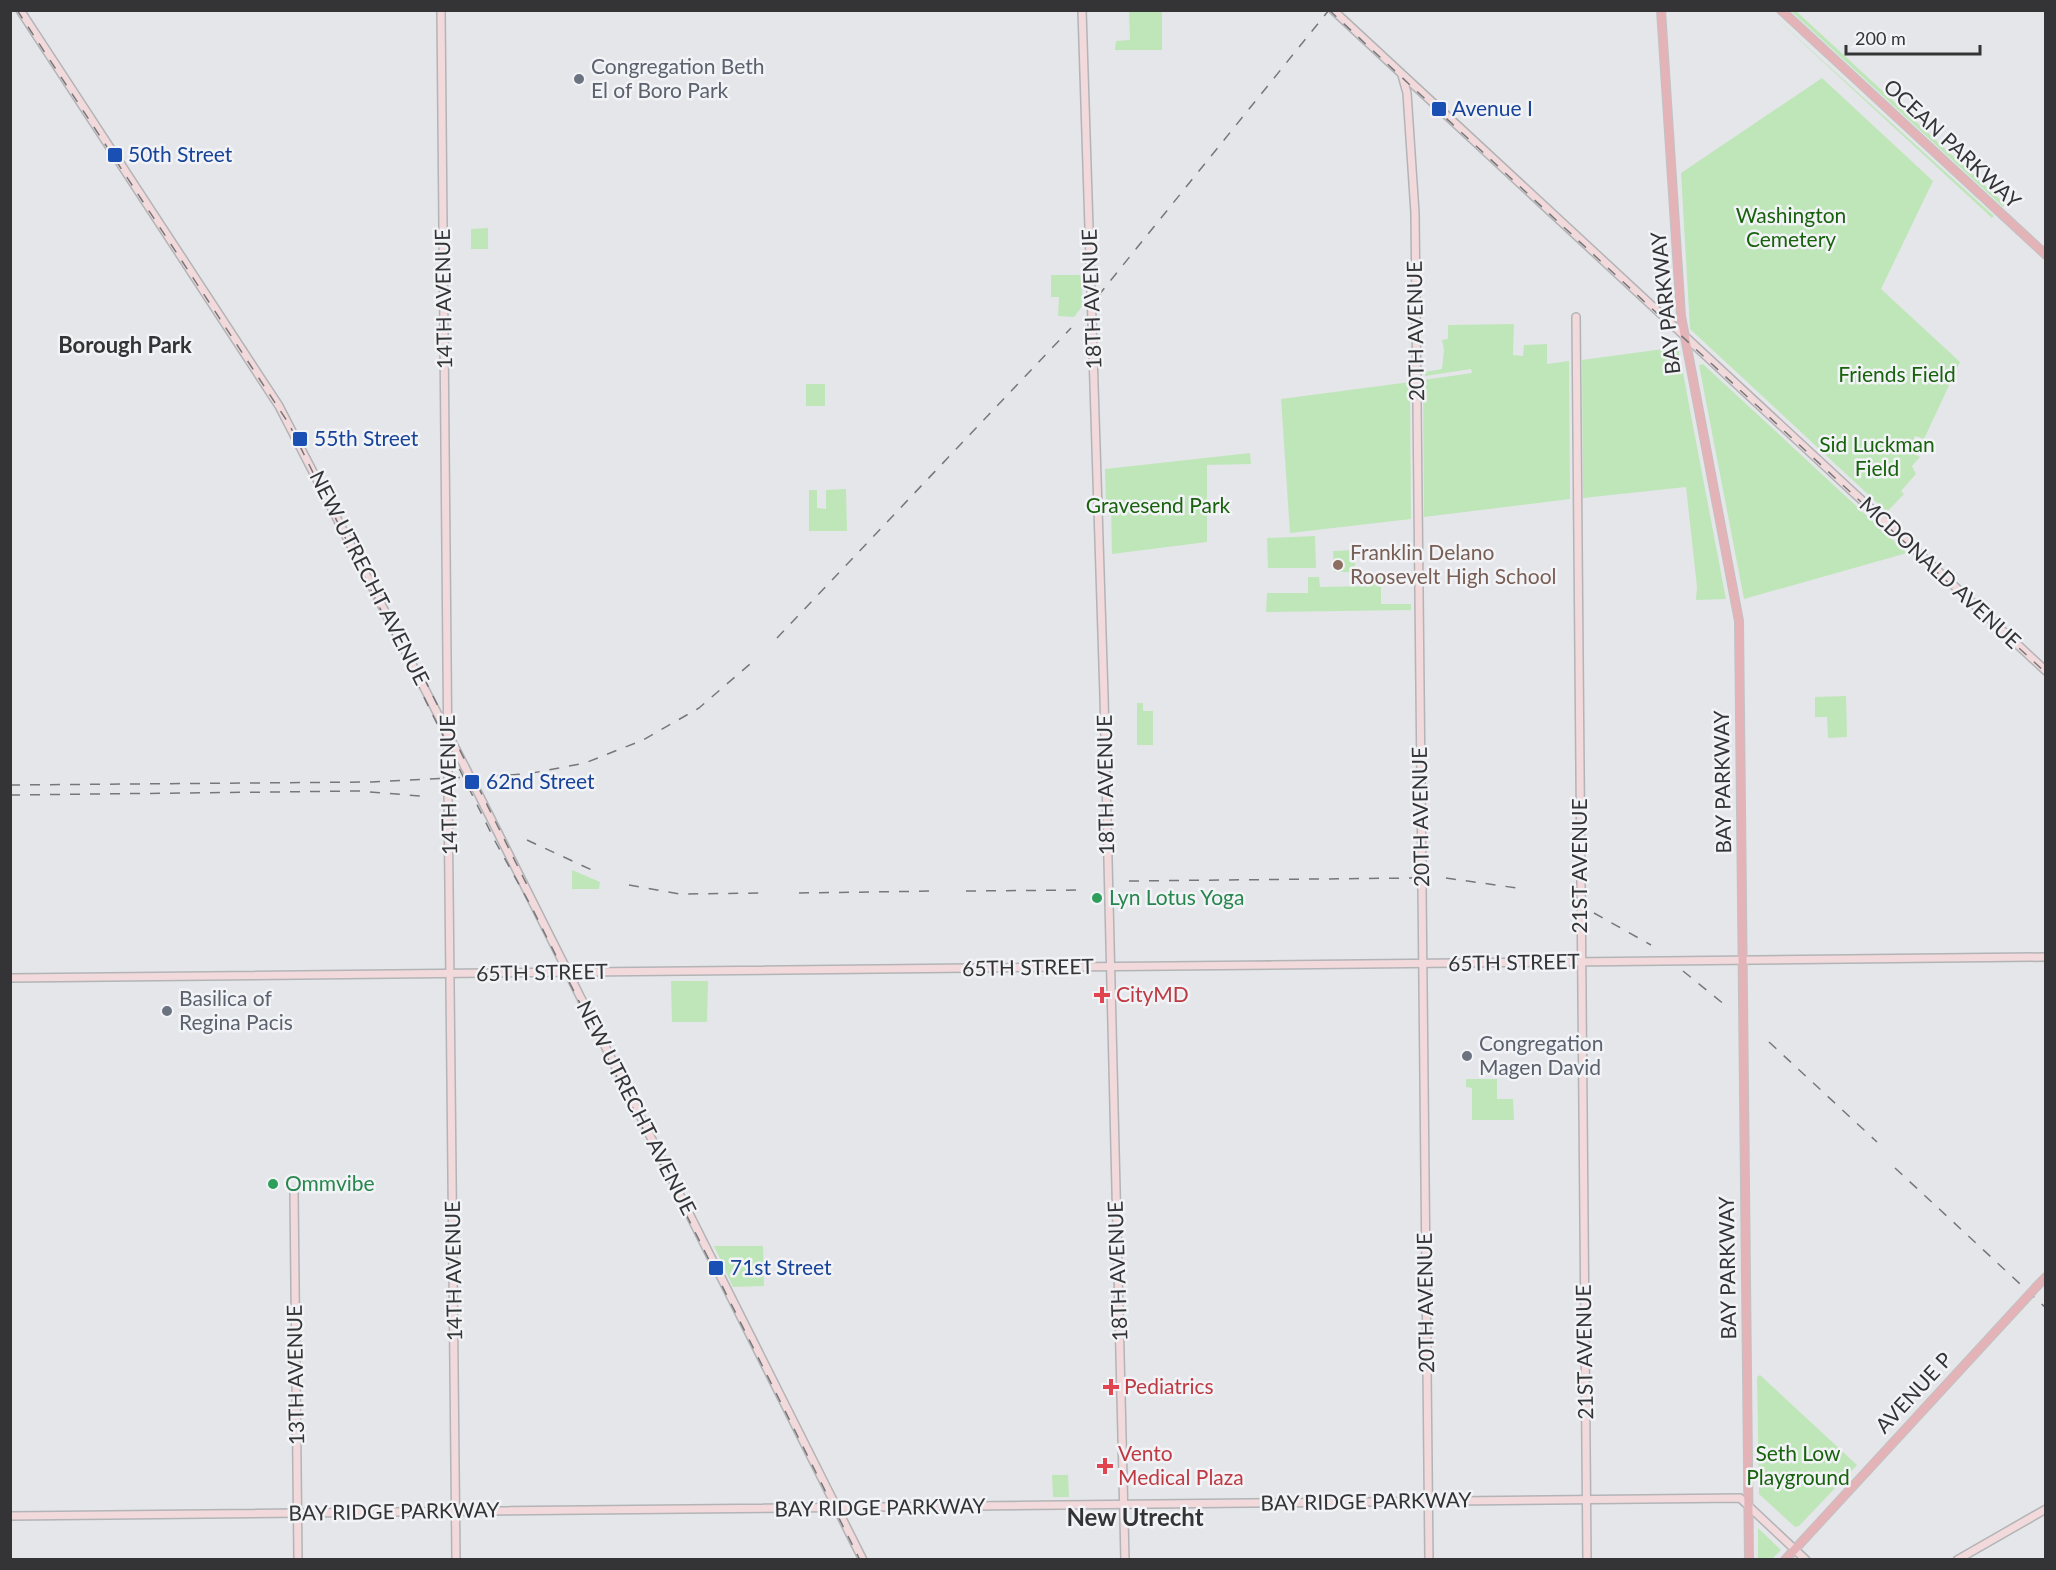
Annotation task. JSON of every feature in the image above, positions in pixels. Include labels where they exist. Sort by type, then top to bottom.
[{"type":"main road","name":"NEW UTRECHT AVENUE","points":[[20,10],[279,406],[448,733],[863,1560]]},
{"type":"main road","name":"14TH AVENUE","points":[[441,10],[456,1560]]},
{"type":"main road","name":"18TH AVENUE","points":[[1082,10],[1111,967],[1125,1560]]},
{"type":"main road","name":"BAY PARKWAY","points":[[1661,10],[1684,335],[1739,621],[1749,1560]]},
{"type":"main road","name":"OCEAN PARKWAY","points":[[1781,10],[2046,255]]},
{"type":"main road","name":"MCDONALD AVENUE","points":[[1334,11],[2046,671]]},
{"type":"main road","name":"20TH AVENUE","points":[[1402,75],[1407,93],[1415,213],[1429,1560]]},
{"type":"main road","name":"21ST AVENUE","points":[[1576,317],[1587,1560]]},
{"type":"main road","name":"65TH STREET","points":[[10,978],[2046,957]]},
{"type":"main road","name":"13TH AVENUE","points":[[294,1191],[298,1560]]},
{"type":"main road","name":"AVENUE P","points":[[1785,1560],[2046,1277]]},
{"type":"main road","name":"BAY RIDGE PARKWAY","points":[[10,1516],[1740,1498],[1749,1503]]},
{"type":"main road","points":[[1749,1503],[1806,1560]]},
{"type":"main road","points":[[1957,1560],[2046,1509]]},
{"type":"green space","points":[[1129,11],[1162,11],[1162,50],[1115,50],[1116,41],[1130,40]]},
{"type":"green space","points":[[1768,11],[1994,216],[1992,218]]},
{"type":"green space","points":[[1791,11],[1796,11],[2005,204],[2003,207]]},
{"type":"green space","name":"Washington Cemetery","points":[[1822,78],[1933,181],[1881,289],[1960,362],[1924,439],[1915,436],[1909,451],[1920,457],[1912,466],[1916,474],[1901,491],[1904,494],[1887,512],[1690,329],[1681,173]]},
{"type":"green space","points":[[488,228],[488,249],[471,249],[471,229]]},
{"type":"green space","points":[[1051,275],[1081,275],[1083,305],[1074,317],[1058,316],[1059,297],[1051,297]]},
{"type":"green space","points":[[1514,324],[1513,355],[1523,356],[1524,345],[1547,344],[1547,364],[1569,361],[1570,499],[1424,517],[1423,380],[1472,373],[1471,369],[1425,376],[1425,372],[1442,369],[1444,350],[1442,340],[1448,339],[1448,325]]},
{"type":"green space","points":[[1678,347],[1726,599],[1696,600],[1697,587],[1686,487],[1583,498],[1582,360]]},
{"type":"green space","points":[[1703,364],[1907,553],[1744,599],[1699,365]]},
{"type":"green space","points":[[1410,382],[1411,519],[1290,533],[1281,399]]},
{"type":"green space","points":[[806,384],[825,384],[825,406],[806,406]]},
{"type":"green space","name":"Gravesend Park","points":[[1250,453],[1251,464],[1207,465],[1207,542],[1112,554],[1111,505],[1106,505],[1105,469]]},
{"type":"green space","points":[[846,489],[847,531],[809,531],[809,490],[817,490],[817,508],[826,509],[826,490]]},
{"type":"green space","points":[[1315,536],[1316,568],[1268,568],[1267,538]]},
{"type":"green space","points":[[1355,550],[1355,572],[1334,572],[1333,551]]},
{"type":"green space","points":[[1381,574],[1381,604],[1411,604],[1411,610],[1266,612],[1267,593],[1308,593],[1308,577],[1319,577],[1320,587],[1369,586],[1370,575]]},
{"type":"green space","points":[[1846,696],[1847,737],[1828,738],[1827,717],[1815,717],[1815,697]]},
{"type":"green space","points":[[1137,703],[1143,703],[1143,711],[1153,711],[1153,745],[1137,745]]},
{"type":"green space","points":[[572,870],[600,882],[599,889],[572,889]]},
{"type":"green space","points":[[671,981],[708,981],[707,1022],[672,1022]]},
{"type":"green space","points":[[1466,1079],[1497,1079],[1497,1099],[1513,1099],[1514,1120],[1472,1120],[1472,1088],[1466,1087]]},
{"type":"green space","points":[[714,1246],[763,1246],[764,1286],[733,1287]]},
{"type":"green space","name":"Seth Low Playground","points":[[1760,1375],[1857,1465],[1799,1526],[1795,1527],[1759,1494],[1757,1377]]},
{"type":"green space","points":[[1052,1475],[1068,1475],[1069,1497],[1053,1497]]},
{"type":"green space","points":[[1758,1528],[1781,1550],[1772,1559],[1758,1559]]},
{"type":"railway","points":[[17,10],[289,424],[495,841],[531,906],[860,1560]]},
{"type":"railway","points":[[1329,10],[2046,673]]},
{"type":"railway","points":[[1098,296],[1329,10]]},
{"type":"railway","points":[[777,638],[1071,328]]},
{"type":"railway","points":[[10,785],[372,782],[527,774],[585,763],[643,740],[699,708],[757,658]]},
{"type":"railway","points":[[424,678],[527,885]]},
{"type":"railway","points":[[10,795],[359,791],[420,796]]},
{"type":"railway","points":[[527,840],[594,871]]},
{"type":"railway","points":[[1129,881],[1414,878]]},
{"type":"railway","points":[[1446,878],[1524,889]]},
{"type":"railway","points":[[629,885],[680,894],[760,893]]},
{"type":"railway","points":[[966,891],[1084,890]]},
{"type":"railway","points":[[799,893],[937,891]]},
{"type":"railway","points":[[1594,913],[1651,945]]},
{"type":"railway","points":[[1683,971],[1725,1005]]},
{"type":"railway","points":[[1769,1042],[1877,1142]]},
{"type":"railway","points":[[1895,1168],[2046,1308]]},
{"type":"place","name":"Congregation Beth El of Boro Park","points":[[579,79]]},
{"type":"place","name":"Avenue I","points":[[1439,109]]},
{"type":"place","name":"50th Street","points":[[115,155]]},
{"type":"place","name":"55th Street","points":[[300,439]]},
{"type":"place","name":"Franklin Delano Roosevelt High School","points":[[1338,565]]},
{"type":"place","name":"62nd Street","points":[[472,782]]},
{"type":"place","name":"Lyn Lotus Yoga","points":[[1097,898]]},
{"type":"place","name":"CityMD","points":[[1102,995]]},
{"type":"place","name":"Basilica of Regina Pacis","points":[[167,1011]]},
{"type":"place","name":"Congregation Magen David","points":[[1467,1056]]},
{"type":"place","name":"Ommvibe","points":[[273,1184]]},
{"type":"place","name":"71st Street","points":[[716,1268]]},
{"type":"place","name":"Pediatrics","points":[[1111,1387]]},
{"type":"place","name":"Vento Medical Plaza","points":[[1105,1466]]},
{"type":"district","name":"Borough Park","points":[[125,345]]},
{"type":"district","name":"New Utrecht","points":[[1135,1518]]},
{"type":"park label","name":"Friends Field","points":[[1897,375]]},
{"type":"park label","name":"Sid Luckman Field","points":[[1877,457]]}]
